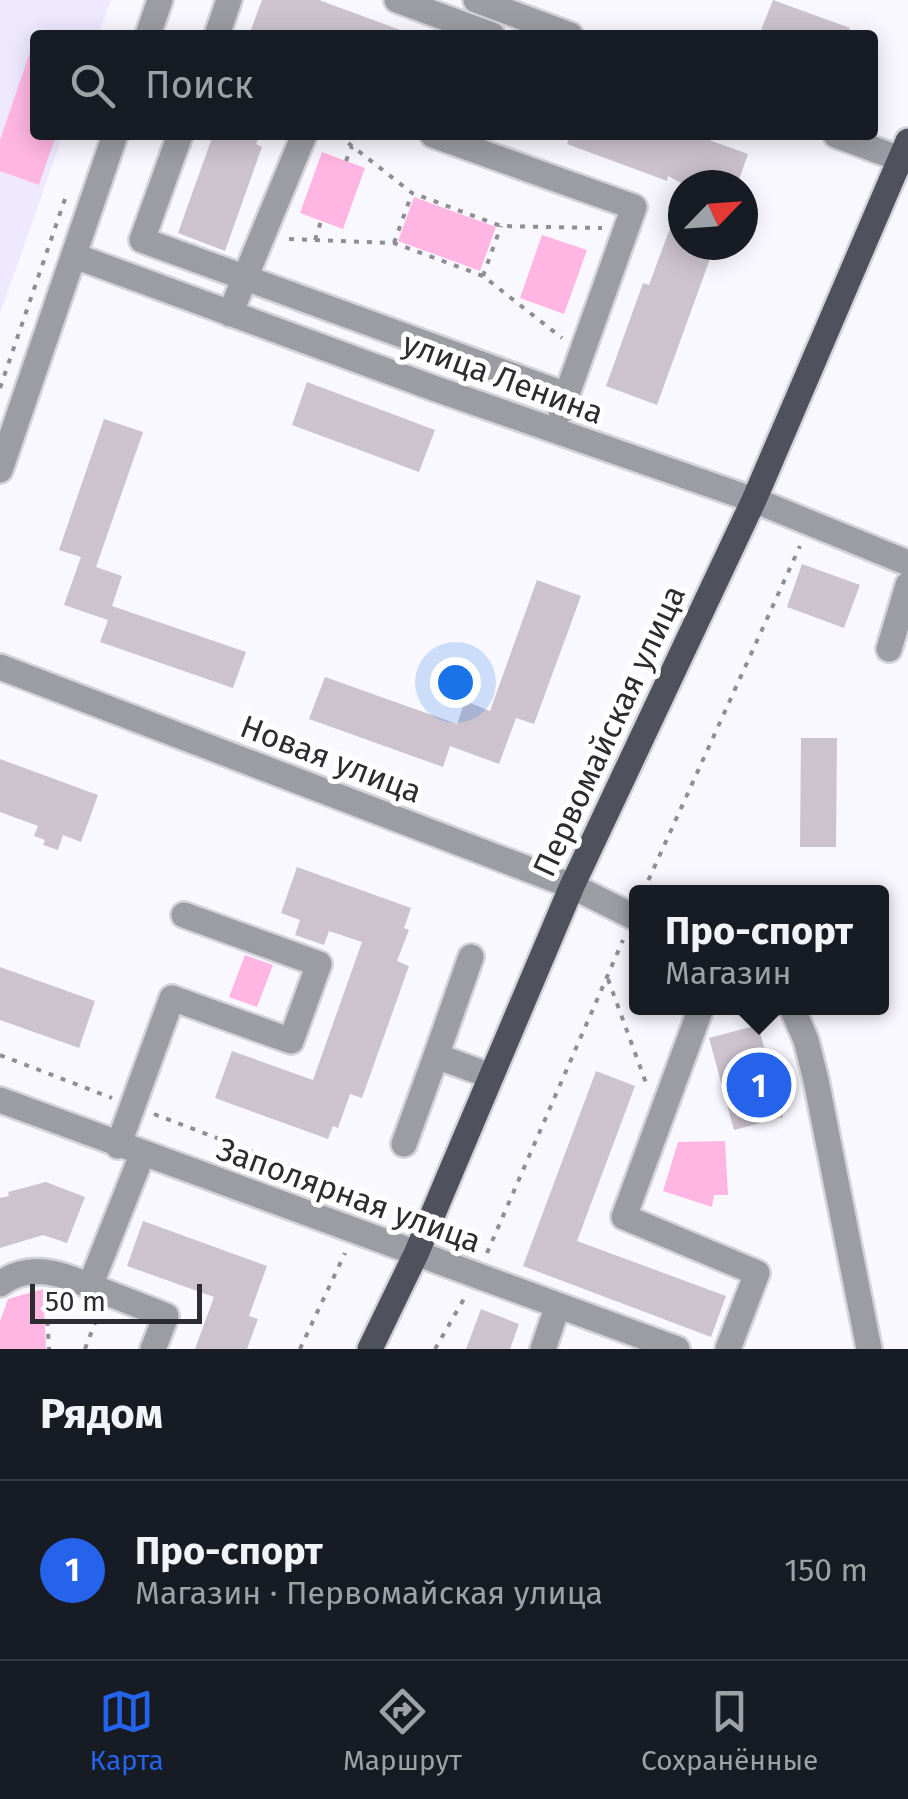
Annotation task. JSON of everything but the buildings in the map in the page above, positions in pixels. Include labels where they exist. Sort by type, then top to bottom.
[{"type":"main road","name":"Первомайская улица","points":[[370,1349],[416,1254],[572,886],[754,500],[905,154]]},
{"type":"street","points":[[150,30],[160,0]]},
{"type":"street","points":[[218,30],[230,0]]},
{"type":"street","points":[[397,0],[478,30]]},
{"type":"street","points":[[476,0],[513,25],[542,30]]},
{"type":"street","points":[[0,470],[113,140]]},
{"type":"street","points":[[178,140],[142,240],[566,396]]},
{"type":"street","points":[[230,314],[302,140]]},
{"type":"street","points":[[854,140],[905,154]]},
{"type":"street","points":[[472,142],[634,207],[553,430]]},
{"type":"street","name":"улица Ленина","points":[[74,256],[812,521],[908,563]]},
{"type":"street","points":[[889,649],[908,585]]},
{"type":"street","name":"Новая улица","points":[[0,667],[629,906]]},
{"type":"street","points":[[99,1289],[130,1150],[172,998],[291,1041],[319,964],[184,915]]},
{"type":"street","points":[[404,1144],[471,957]]},
{"type":"street","points":[[698,1015],[624,1217],[757,1272],[728,1349]]},
{"type":"street","points":[[795,1015],[816,1080],[869,1349]]},
{"type":"street","points":[[436,1056],[492,1076]]},
{"type":"street","name":"Заполярная улица","points":[[0,1100],[558,1306],[648,1344],[677,1349]]},
{"type":"street","points":[[0,1284],[27,1272],[44,1270],[166,1316],[153,1349]]},
{"type":"street","points":[[543,1349],[558,1306]]},
{"type":"path","points":[[344,140],[412,193],[502,226],[626,228]]},
{"type":"path","points":[[346,161],[352,146]]},
{"type":"path","points":[[0,388],[69,189]]},
{"type":"path","points":[[394,243],[412,193]]},
{"type":"path","points":[[315,240],[321,221]]},
{"type":"path","points":[[482,276],[502,226]]},
{"type":"path","points":[[262,238],[394,243],[482,276],[582,354]]},
{"type":"path","points":[[648,885],[812,521]]},
{"type":"path","points":[[435,1349],[477,1276],[629,928]]},
{"type":"path","points":[[608,979],[660,1120]]},
{"type":"path","points":[[44,1270],[49,1349]]},
{"type":"path","points":[[95,1349],[86,1348],[99,1289]]},
{"type":"shaded area","points":[[0,0],[111,0],[100,30],[30,30],[30,140],[61,140],[0,314]]},
{"type":"shaded area","points":[[30,52],[30,140],[54,140],[39,185],[0,171],[0,140]]},
{"type":"shaded area","points":[[322,152],[365,168],[343,229],[300,213]]},
{"type":"shaded area","points":[[414,197],[496,227],[480,271],[398,241]]},
{"type":"shaded area","points":[[542,235],[587,250],[564,314],[520,298]]},
{"type":"shaded area","points":[[245,955],[273,965],[257,1007],[229,997]]},
{"type":"shaded area","points":[[725,1141],[728,1195],[714,1195],[712,1207],[663,1191],[678,1142]]},
{"type":"shaded area","points":[[43,1289],[46,1349],[0,1349],[0,1321],[8,1299]]},
{"type":"place","name":"Про-спорт","points":[[759,1085]]}]
